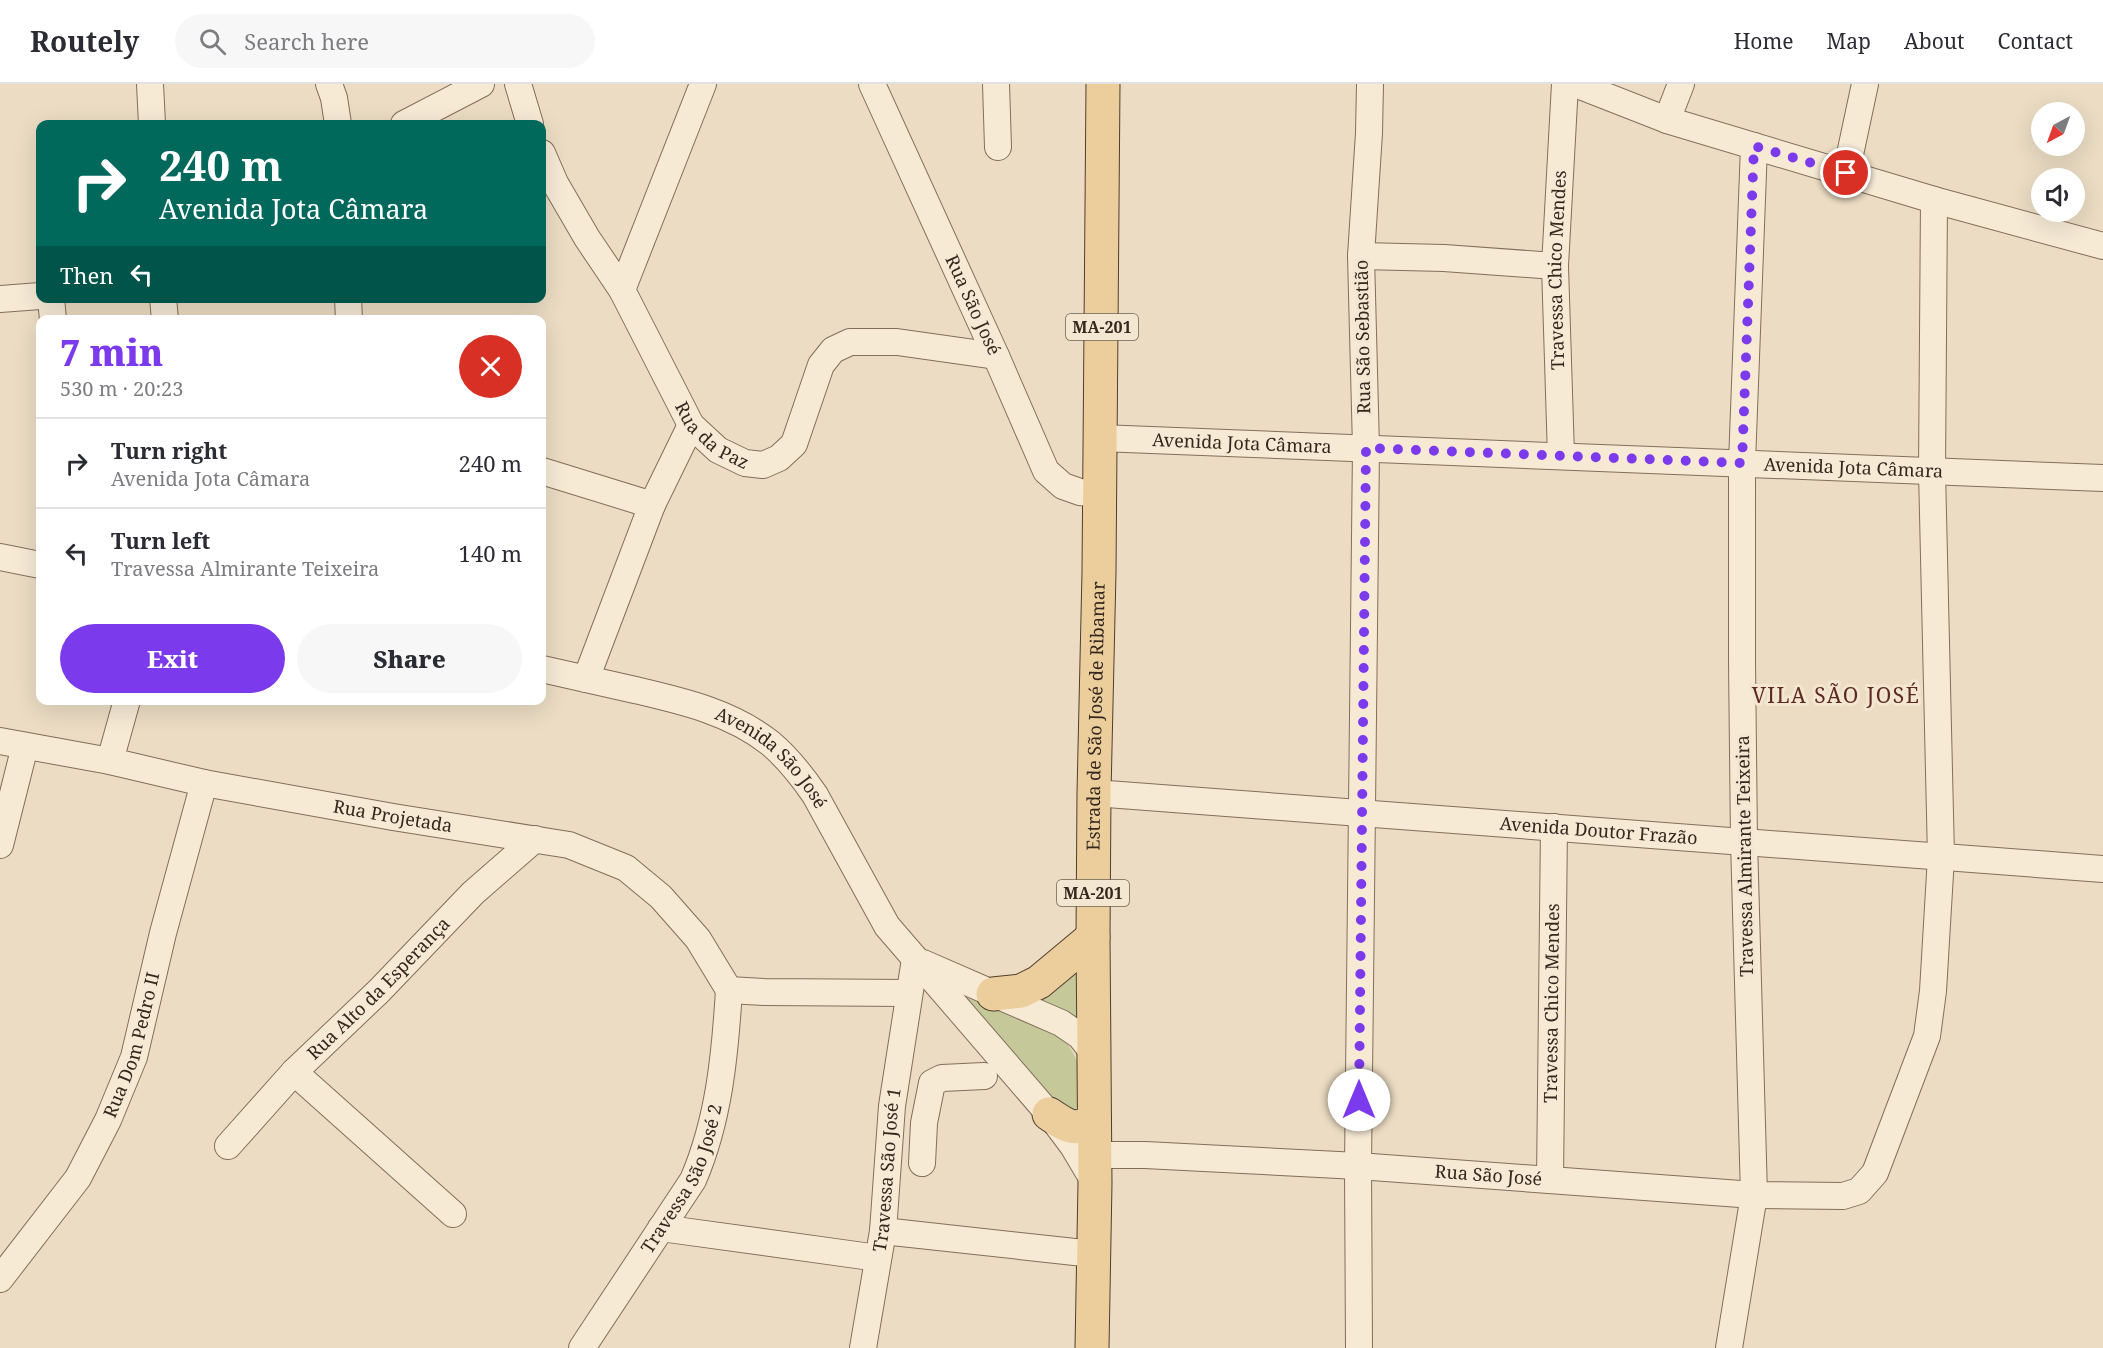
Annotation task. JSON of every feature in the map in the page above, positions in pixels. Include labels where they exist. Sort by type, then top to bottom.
[{"type":"main road","name":"Estrada de São José de Ribamar","points":[[1092,1348],[1095,1169],[1094,793],[1103,84]]},
{"type":"main road","points":[[993,994],[1021,991],[1039,982],[1093,937]]},
{"type":"main road","points":[[1049,1114],[1072,1127],[1080,1127],[1094,1119]]},
{"type":"street","points":[[150,84],[152,120]]},
{"type":"street","points":[[329,84],[337,120]]},
{"type":"street","points":[[412,120],[481,84]]},
{"type":"street","points":[[518,84],[529,120]]},
{"type":"street","points":[[622,290],[703,84]]},
{"type":"street","name":"Rua São José","points":[[872,84],[1046,471],[1063,486],[1080,492],[1099,494]]},
{"type":"street","points":[[996,84],[998,147]]},
{"type":"street","name":"Rua São Sebastião","points":[[1359,1348],[1358,1166],[1366,448],[1361,256],[1370,84]]},
{"type":"street","name":"Travessa Chico Mendes","points":[[1561,456],[1556,266],[1565,84]]},
{"type":"street","points":[[1575,84],[1667,120],[1934,200],[2103,246]]},
{"type":"street","points":[[1667,120],[1681,84]]},
{"type":"street","points":[[1846,173],[1865,84]]},
{"type":"street","name":"Travessa Almirante Teixeira","points":[[1729,1348],[1754,1195],[1744,841],[1742,463],[1754,146]]},
{"type":"street","name":"Rua da Paz","points":[[546,162],[586,238],[622,290],[691,425],[718,450],[746,463],[763,465],[779,458],[795,444],[820,365],[833,350],[850,342],[897,342],[996,356]]},
{"type":"street","points":[[1934,200],[1932,471],[1941,857]]},
{"type":"street","points":[[1361,256],[1444,258],[1556,266]]},
{"type":"street","points":[[0,299],[36,296]]},
{"type":"street","points":[[586,679],[652,505],[691,425]]},
{"type":"street","name":"Avenida Jota Câmara","points":[[1100,438],[2103,478]]},
{"type":"street","points":[[546,479],[652,505]]},
{"type":"street","points":[[0,557],[36,564]]},
{"type":"street","name":"Avenida São José","points":[[546,670],[683,701],[717,712],[770,742],[801,774],[815,795],[878,910],[894,934],[1095,1169]]},
{"type":"street","points":[[110,761],[126,705]]},
{"type":"street","name":"Rua Projetada","points":[[0,741],[110,761],[204,783],[393,817],[569,845],[626,868],[661,897],[698,939],[729,990]]},
{"type":"street","points":[[0,845],[25,746]]},
{"type":"street","name":"Rua Dom Pedro II","points":[[0,1279],[78,1178],[108,1120],[135,1057],[163,933],[204,783]]},
{"type":"street","name":"Avenida Doutor Frazão","points":[[1094,793],[2103,869]]},
{"type":"street","name":"Travessa Chico Mendes","points":[[1550,1180],[1554,827]]},
{"type":"street","name":"Rua Alto da Esperança","points":[[228,1146],[294,1072],[379,991],[473,893],[535,839]]},
{"type":"street","name":"Rua São José","points":[[1095,1169],[1145,1155],[1358,1166],[1754,1195],[1843,1196],[1859,1191],[1875,1173],[1927,1036],[1933,991],[1941,857]]},
{"type":"street","name":"Avenida São José","points":[[915,959],[1070,1028],[1087,1043],[1095,1055]]},
{"type":"street","name":"Travessa São José 1","points":[[863,1348],[883,1231],[891,1119],[915,959]]},
{"type":"street","points":[[729,990],[909,993]]},
{"type":"street","name":"Travessa São José 2","points":[[582,1348],[693,1180],[704,1155],[718,1099],[726,1038],[729,990]]},
{"type":"street","points":[[294,1072],[453,1214]]},
{"type":"street","points":[[922,1163],[924,1123],[932,1083],[936,1080],[984,1076]]},
{"type":"street","points":[[891,1119],[924,1123]]},
{"type":"street","points":[[661,1228],[878,1258]]},
{"type":"street","points":[[883,1231],[1093,1254]]},
{"type":"green space","points":[[1080,960],[1081,1021],[1025,998]]},
{"type":"green space","points":[[957,988],[1061,1035],[1073,1053],[1079,1068],[1079,1106],[1075,1109],[1061,1110]]},
{"type":"district","name":"VILA SÃO JOSÉ","points":[[1836,696]]},
{"type":"route","points":[[1359,1100],[1366,448],[1742,463],[1754,146],[1846,173]]}]
